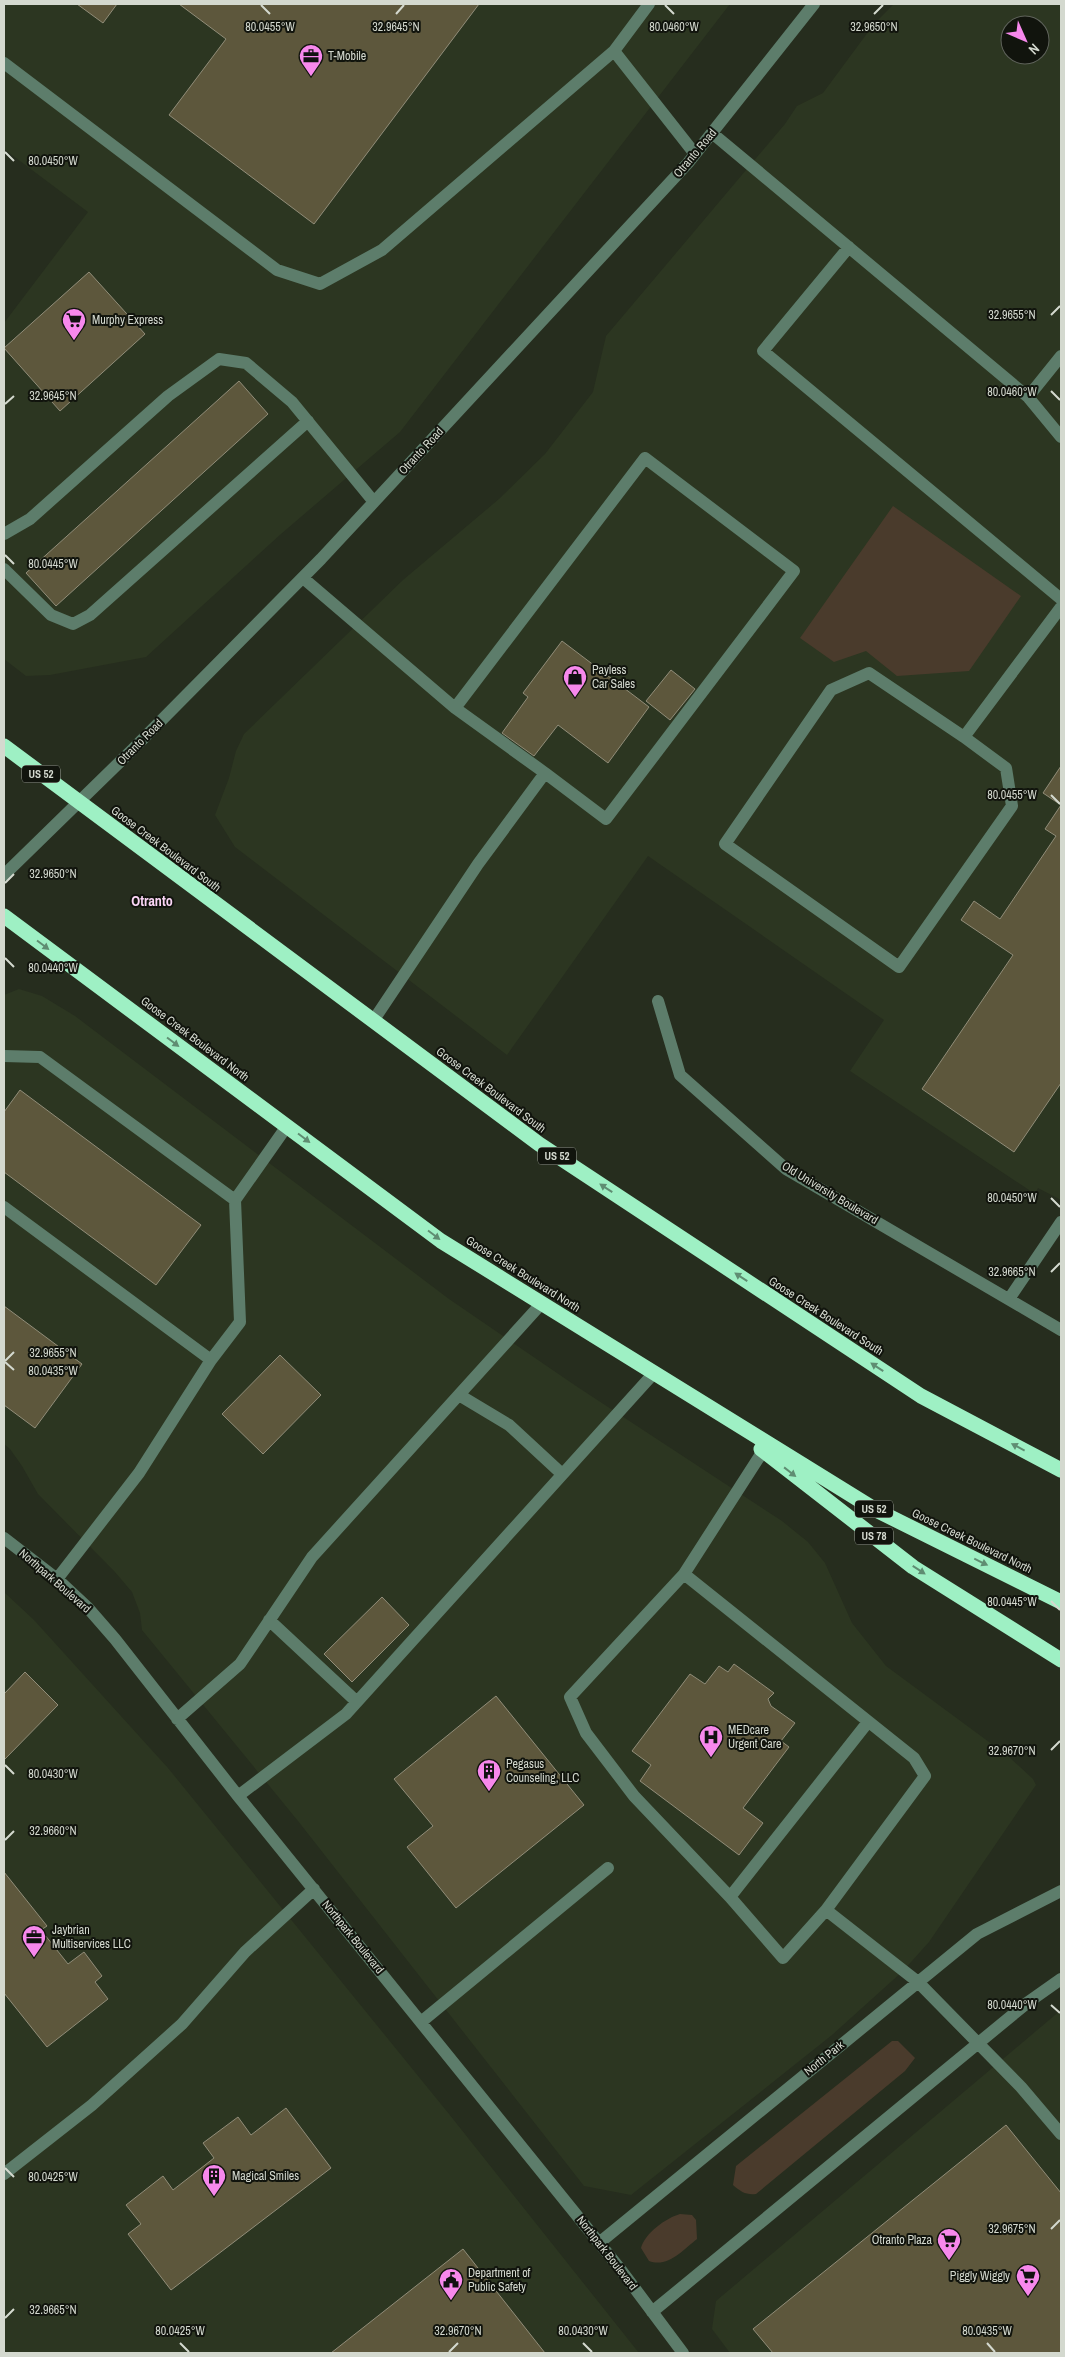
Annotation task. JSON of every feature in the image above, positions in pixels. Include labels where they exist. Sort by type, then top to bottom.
[{"type":"highway","name":"Goose Creek Boulevard South","points":[[4,746],[540,1144],[921,1396],[1061,1470]]},
{"type":"highway","name":"Goose Creek Boulevard North","points":[[4,916],[441,1241],[874,1509],[1061,1602]]},
{"type":"highway","name":"US 78","points":[[696,1399],[913,1567],[1061,1660]]},
{"type":"street","points":[[4,63],[277,270],[320,284],[382,250],[614,51],[649,4]]},
{"type":"street","name":"Otranto Road","points":[[4,876],[303,578],[374,502],[695,154],[814,4]]},
{"type":"street","points":[[614,51],[695,154]]},
{"type":"street","points":[[712,133],[1028,397],[1061,437]]},
{"type":"street","points":[[849,247],[763,351],[1061,599]]},
{"type":"street","points":[[1028,397],[1061,356]]},
{"type":"street","points":[[4,534],[30,518],[168,396],[219,359],[246,363],[292,402],[374,502]]},
{"type":"street","points":[[4,569],[51,615],[73,624],[90,615],[308,420]]},
{"type":"street","points":[[303,578],[455,708],[606,819],[794,571],[645,458],[455,708]]},
{"type":"street","points":[[964,737],[1061,607]]},
{"type":"street","points":[[869,673],[964,737],[1006,768],[1012,806],[898,967],[725,844],[831,690],[869,673]]},
{"type":"street","points":[[373,1021],[478,864],[545,773]]},
{"type":"street","name":"Old University Boulevard","points":[[658,1001],[680,1075],[786,1168],[1061,1330]]},
{"type":"street","points":[[4,1056],[40,1057],[235,1200]]},
{"type":"street","points":[[57,1580],[138,1473],[211,1360],[240,1322],[235,1200],[287,1126]]},
{"type":"street","points":[[4,1207],[211,1360]]},
{"type":"street","points":[[1009,1299],[1061,1222]]},
{"type":"street","points":[[177,1719],[240,1664],[312,1558],[542,1303]]},
{"type":"street","points":[[238,1796],[346,1714],[654,1373]]},
{"type":"street","points":[[459,1395],[509,1424],[562,1474]]},
{"type":"street","points":[[684,1574],[914,1758],[926,1776],[826,1910],[783,1958],[730,1897],[634,1796],[586,1733],[570,1697],[684,1574],[763,1451]]},
{"type":"street","name":"Northpark Boulevard","points":[[4,1538],[57,1580],[88,1608],[109,1633],[238,1796],[599,2243],[684,2353]]},
{"type":"street","points":[[269,1620],[357,1702]]},
{"type":"street","points":[[730,1897],[868,1722]]},
{"type":"street","points":[[421,2022],[608,1868]]},
{"type":"street","points":[[4,2174],[92,2105],[182,2024],[245,1952],[314,1889]]},
{"type":"street","name":"North Park","points":[[599,2243],[977,1934],[1061,1892]]},
{"type":"street","points":[[826,1910],[918,1982],[1021,2086],[1061,2134]]},
{"type":"street","points":[[652,2312],[1027,2003],[1061,1979]]},
{"type":"shaded area","points":[[4,4],[730,4],[400,432],[281,534],[146,657],[50,675],[26,676],[4,659],[4,323],[88,212],[4,149]]},
{"type":"shaded area","points":[[894,4],[1061,4],[1061,1200],[1038,1188],[1035,1194],[850,1071],[884,1020],[648,856],[507,1055],[235,847],[215,815],[229,778],[236,751],[244,734],[403,580],[499,499],[545,454],[593,392],[606,336],[785,124],[797,106],[823,93],[874,24]]},
{"type":"shaded area","points":[[893,506],[1021,596],[969,671],[897,676],[866,651],[834,662],[800,638]]},
{"type":"shaded area","points":[[19,989],[42,996],[75,1016],[449,1299],[576,1386],[782,1521],[808,1542],[825,1563],[852,1623],[886,1666],[1008,1756],[1033,1779],[1036,1785],[929,1942],[903,1971],[832,2035],[631,2195],[584,2186],[298,1821],[142,1630],[140,1613],[132,1592],[115,1572],[38,1494],[22,1466],[4,1444],[4,995]]},
{"type":"shaded area","points":[[4,1592],[34,1620],[168,1768],[449,2114],[639,2353],[4,2353]]},
{"type":"shaded area","name":"Otranto Plaza","points":[[1061,2010],[1061,2353],[730,2353],[712,2329],[716,2301]]},
{"type":"shaded area","points":[[892,2041],[898,2041],[915,2058],[905,2071],[756,2194],[749,2194],[733,2185],[736,2166]]},
{"type":"shaded area","points":[[680,2214],[692,2215],[696,2220],[697,2239],[681,2253],[669,2260],[656,2263],[649,2261],[641,2248],[643,2242],[651,2232],[669,2219]]},
{"type":"building","points":[[77,4],[117,4],[103,23]]},
{"type":"building","name":"T-Mobile","points":[[179,4],[479,4],[314,224],[169,115],[226,39]]},
{"type":"building","name":"Murphy Express","points":[[89,272],[145,334],[60,411],[4,348]]},
{"type":"building","points":[[239,381],[268,414],[56,606],[26,573]]},
{"type":"building","points":[[562,641],[649,707],[608,763],[558,725],[534,756],[502,733],[528,697],[523,693]]},
{"type":"building","points":[[671,670],[695,689],[670,720],[646,701]]},
{"type":"building","points":[[1061,766],[1061,805],[1043,793]]},
{"type":"building","points":[[1061,805],[1061,1083],[1014,1152],[922,1089],[1013,955],[961,920],[974,901],[1000,919],[1056,836],[1045,829]]},
{"type":"building","points":[[20,1090],[201,1225],[156,1285],[4,1172],[4,1112]]},
{"type":"building","points":[[4,1306],[82,1364],[35,1428],[4,1405]]},
{"type":"building","points":[[280,1355],[321,1395],[263,1454],[222,1414]]},
{"type":"building","points":[[382,1597],[409,1625],[352,1682],[324,1654]]},
{"type":"building","name":"MEDcare Urgent Care","points":[[734,1664],[774,1693],[768,1699],[771,1706],[795,1723],[781,1741],[789,1747],[743,1808],[763,1823],[739,1855],[640,1781],[651,1765],[632,1751],[690,1674],[705,1684],[719,1666],[728,1672]]},
{"type":"building","points":[[25,1672],[58,1705],[4,1760],[4,1694]]},
{"type":"building","name":"Pegasus Counseling, LLC","points":[[496,1696],[584,1805],[456,1908],[407,1847],[433,1826],[394,1779]]},
{"type":"building","name":"Jaybrian Multiservices LLC","points":[[4,1872],[47,1926],[41,1930],[68,1964],[84,1952],[102,1976],[95,1982],[108,1999],[47,2047],[4,1993]]},
{"type":"building","name":"Magical Smiles","points":[[286,2108],[331,2168],[171,2290],[128,2234],[141,2224],[126,2205],[163,2176],[173,2190],[214,2158],[203,2143],[238,2117],[251,2135]]},
{"type":"building","name":"Otranto Plaza","points":[[1006,2125],[1061,2193],[1061,2353],[773,2353],[753,2329]]},
{"type":"building","name":"Department of Public Safety","points":[[463,2249],[545,2353],[331,2353]]},
{"type":"place","name":"T-Mobile","points":[[311,77]]},
{"type":"place","name":"Murphy Express","points":[[74,341]]},
{"type":"place","name":"Payless Car Sales","points":[[575,698]]},
{"type":"place","name":"MEDcare Urgent Care","points":[[711,1758]]},
{"type":"place","name":"Pegasus Counseling, LLC","points":[[489,1792]]},
{"type":"place","name":"Jaybrian Multiservices LLC","points":[[34,1958]]},
{"type":"place","name":"Magical Smiles","points":[[214,2197]]},
{"type":"place","name":"Otranto Plaza","points":[[949,2261]]},
{"type":"place","name":"Piggly Wiggly","points":[[1028,2297]]},
{"type":"place","name":"Department of Public Safety","points":[[451,2301]]},
{"type":"district","name":"Otranto","points":[[152,901]]}]
